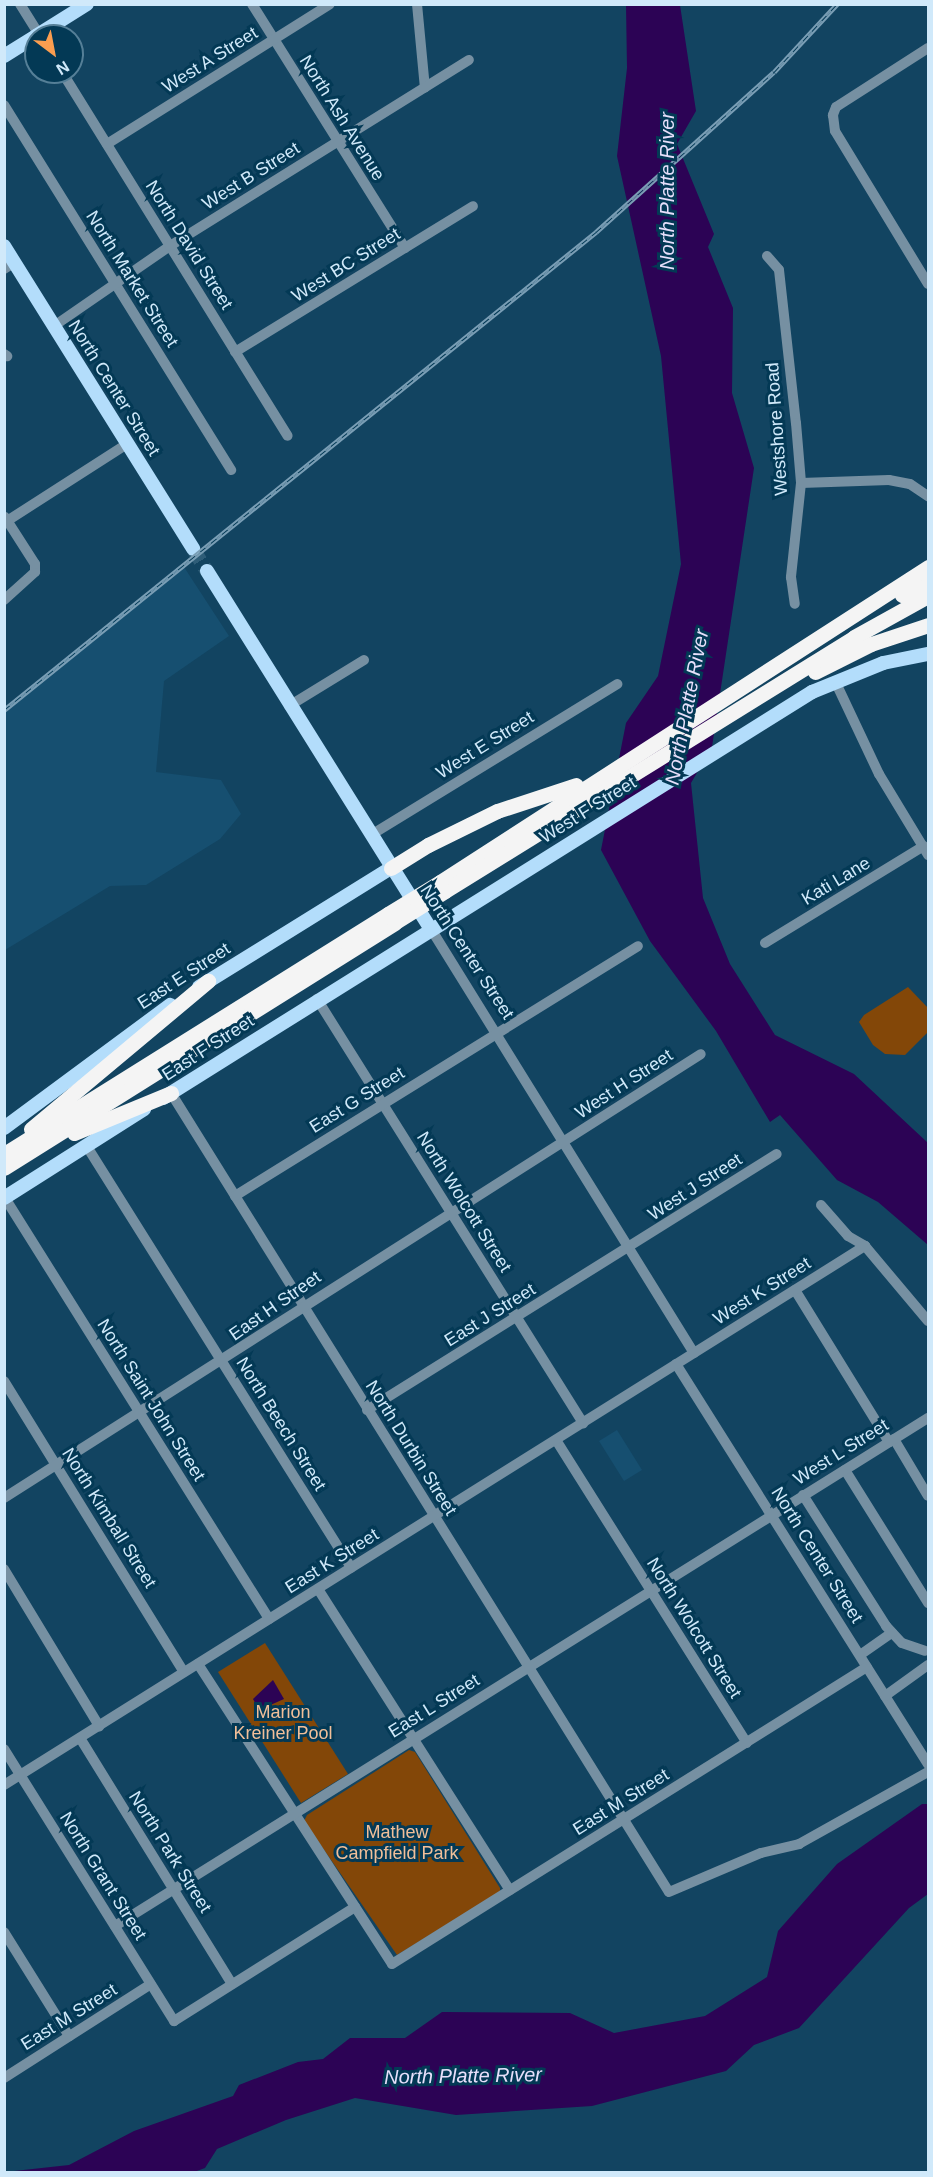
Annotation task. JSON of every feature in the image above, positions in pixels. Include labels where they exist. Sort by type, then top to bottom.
[{"type":"highway","points":[[442,887],[599,778],[834,632],[928,567]]},
{"type":"highway","points":[[834,632],[928,582]]},
{"type":"highway","points":[[4,1168],[442,887],[595,798],[878,622],[928,596]]},
{"type":"highway","points":[[748,704],[871,644],[928,625]]},
{"type":"highway","points":[[391,868],[428,845],[497,811],[599,778]]},
{"type":"highway","points":[[4,1153],[391,919]]},
{"type":"highway","points":[[4,1153],[208,981]]},
{"type":"highway","points":[[4,1168],[85,1128],[171,1093]]},
{"type":"main road","points":[[56,24],[87,4]]},
{"type":"main road","points":[[4,56],[24,44]]},
{"type":"main road","name":"North Center Street","points":[[4,246],[10,266],[54,326],[193,549]]},
{"type":"main road","name":"North Center Street","points":[[207,571],[288,706],[431,930]]},
{"type":"main road","name":"West F Street","points":[[431,930],[724,747],[835,681],[883,663],[928,654]]},
{"type":"main road","name":"East E Street","points":[[4,1128],[108,1048],[208,981],[391,868]]},
{"type":"main road","name":"East F Street","points":[[5,1198],[317,999],[431,930]]},
{"type":"street","points":[[20,4],[31,24]]},
{"type":"street","name":"North Ash Avenue","points":[[252,4],[405,248]]},
{"type":"street","name":"West A Street","points":[[106,144],[330,4]]},
{"type":"street","points":[[417,4],[425,88]]},
{"type":"street","points":[[928,48],[836,107],[835,131],[928,284]]},
{"type":"street","name":"West B Street","points":[[54,326],[170,246],[469,60]]},
{"type":"street","name":"North David Street","points":[[69,84],[288,436]]},
{"type":"street","name":"North Market Street","points":[[4,105],[231,470]]},
{"type":"street","name":"West BC Street","points":[[236,352],[473,206]]},
{"type":"street","name":"Westshore Road","points":[[767,256],[779,270],[801,483],[791,577],[795,604]]},
{"type":"street","points":[[4,600],[35,572],[6,518],[127,444]]},
{"type":"street","points":[[801,483],[889,480],[910,484],[928,496]]},
{"type":"street","points":[[288,706],[364,660]]},
{"type":"street","points":[[835,681],[879,774],[926,850]]},
{"type":"street","name":"West E Street","points":[[371,836],[616,684]]},
{"type":"street","name":"Kati Lane","points":[[765,943],[926,850]]},
{"type":"street","name":"North Center Street","points":[[431,930],[497,1032],[694,1353]]},
{"type":"street","name":"East G Street","points":[[235,1196],[638,946]]},
{"type":"street","name":"North Wolcott Street","points":[[317,999],[583,1423]]},
{"type":"street","name":"West H Street","points":[[564,1142],[701,1054]]},
{"type":"street","name":"North Durbin Street","points":[[171,1093],[669,1892],[761,1853],[799,1844],[928,1772]]},
{"type":"street","name":"East H Street","points":[[4,1498],[222,1362],[304,1308],[319,1294],[564,1142]]},
{"type":"street","name":"North Beech Street","points":[[86,1146],[351,1568]]},
{"type":"street","name":"West J Street","points":[[630,1248],[777,1154]]},
{"type":"street","name":"North Saint John Street","points":[[5,1198],[269,1619]]},
{"type":"street","points":[[821,1204],[848,1236],[865,1246],[928,1321]]},
{"type":"street","name":"West K Street","points":[[676,1364],[865,1246]]},
{"type":"street","name":"East J Street","points":[[367,1410],[630,1248]]},
{"type":"street","points":[[795,1290],[928,1496]]},
{"type":"street","name":"North Center Street","points":[[676,1364],[928,1764]]},
{"type":"street","name":"East K Street","points":[[4,1785],[676,1364]]},
{"type":"street","name":"North Kimball Street","points":[[4,1381],[184,1672]]},
{"type":"street","name":"West L Street","points":[[771,1514],[928,1418]]},
{"type":"street","name":"North Wolcott Street","points":[[556,1440],[747,1743]]},
{"type":"street","points":[[845,1470],[928,1603]]},
{"type":"street","points":[[803,1495],[892,1633],[902,1643],[928,1650]]},
{"type":"street","name":"East L Street","points":[[114,1926],[651,1592],[771,1514]]},
{"type":"street","points":[[4,1569],[99,1726]]},
{"type":"street","points":[[318,1589],[510,1890]]},
{"type":"street","points":[[860,1655],[892,1633]]},
{"type":"street","points":[[198,1664],[355,1907],[232,1984]]},
{"type":"street","points":[[885,1696],[928,1665]]},
{"type":"street","name":"East M Street","points":[[355,1907],[392,1964],[867,1667]]},
{"type":"street","name":"North Park Street","points":[[80,1738],[232,1984]]},
{"type":"street","name":"North Grant Street","points":[[4,1749],[174,2021],[232,1984]]},
{"type":"street","points":[[4,1932],[69,2036]]},
{"type":"street","name":"East M Street","points":[[4,2078],[151,1984]]},
{"type":"shaded area","points":[[182,564],[229,636],[164,681],[156,772],[221,780],[241,814],[220,839],[146,885],[110,886],[5,950],[5,707]]},
{"type":"shaded area","points":[[617,1430],[642,1470],[624,1481],[599,1441]]},
{"type":"green space","points":[[908,987],[928,1008],[928,1032],[905,1055],[885,1054],[873,1045],[859,1022],[864,1015]]},
{"type":"green space","name":"Marion Kreiner Pool","points":[[265,1643],[348,1774],[301,1803],[218,1672]]},
{"type":"green space","name":"Mathew Campfield Park","points":[[409,1750],[415,1752],[500,1888],[500,1892],[397,1955],[304,1821],[307,1815]]},
{"type":"water","name":"North Platte River","points":[[626,5],[680,5],[696,111],[677,144],[714,234],[708,247],[733,308],[732,393],[754,468],[712,747],[691,783],[703,898],[730,964],[775,1035],[854,1074],[928,1143],[928,1245],[878,1202],[837,1180],[780,1115],[770,1122],[716,1031],[650,941],[601,850],[626,723],[658,676],[681,564],[661,356],[617,156],[627,68]]},
{"type":"water","name":"Marion Kreiner Pool","points":[[273,1680],[284,1699],[259,1710],[253,1699]]},
{"type":"water","name":"North Platte River","points":[[922,1804],[928,1804],[928,1894],[909,1908],[799,2028],[754,2045],[726,2071],[592,2106],[456,2115],[355,2098],[286,2120],[217,2149],[205,2168],[194,2172],[5,2172],[69,2165],[134,2131],[233,2096],[239,2085],[298,2062],[323,2059],[350,2038],[405,2038],[442,2012],[570,2013],[614,2033],[705,2016],[767,1977],[778,1931],[837,1864]]},
{"type":"tunnel","points":[[193,549],[207,571]]},
{"type":"railway","points":[[4,710],[596,232],[774,72],[837,4]]}]
